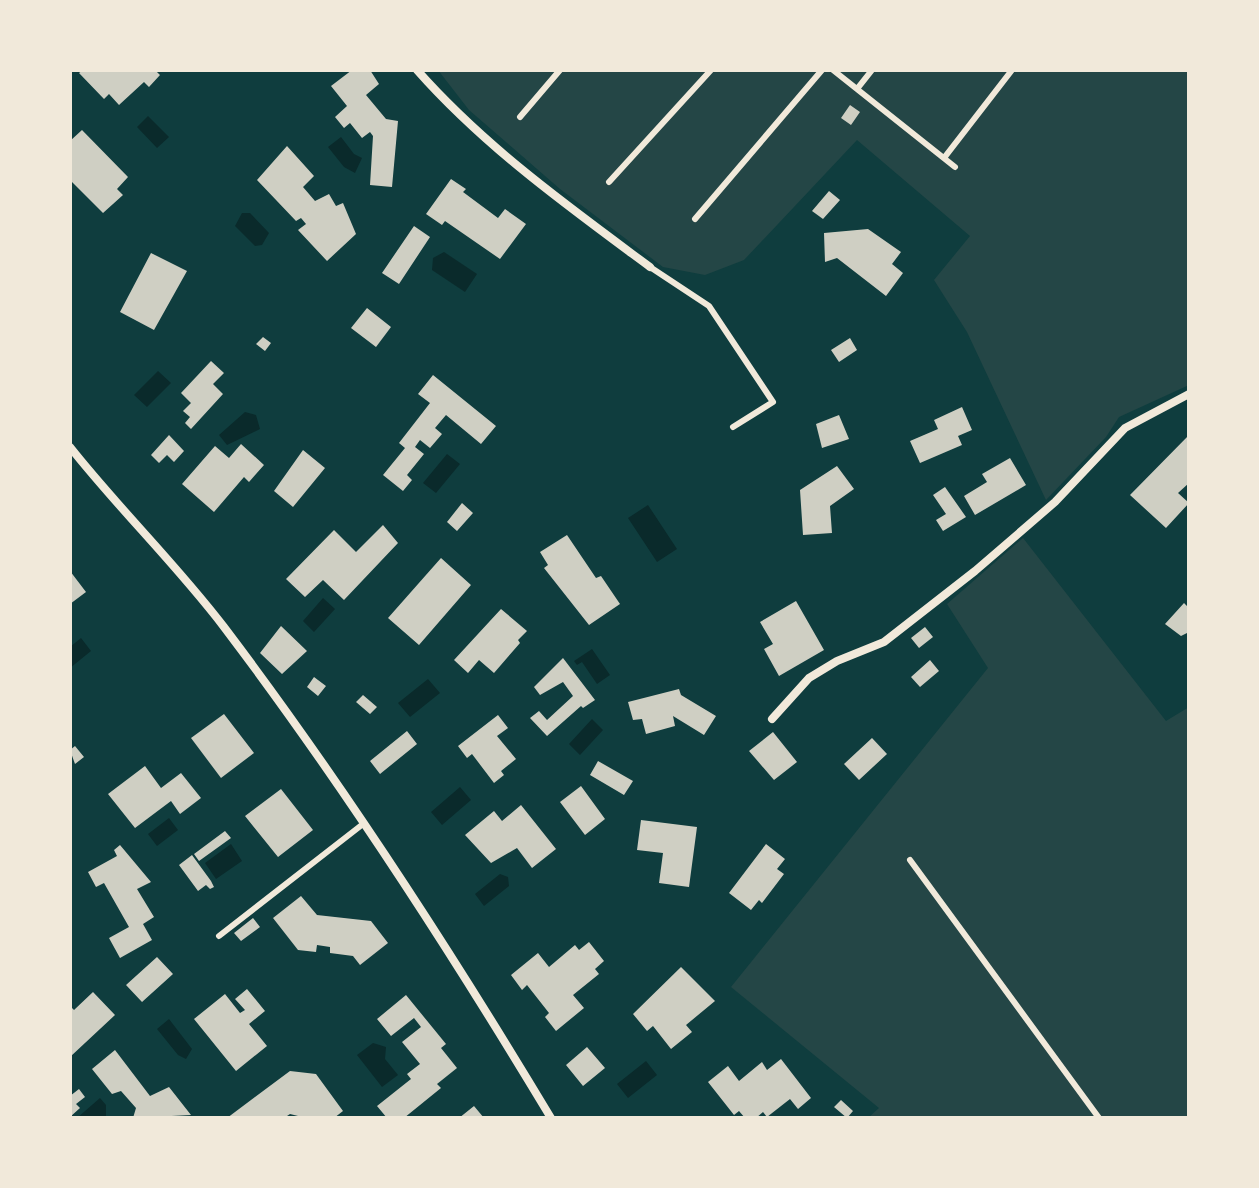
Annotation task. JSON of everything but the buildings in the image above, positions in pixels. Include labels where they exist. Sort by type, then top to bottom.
[{"type":"street","points":[[417,70],[438,94],[527,175],[650,267]]},
{"type":"street","points":[[772,719],[822,669],[884,642],[975,571],[1055,502],[1125,428],[1189,394]]},
{"type":"street","points":[[70,447],[223,627],[313,748],[551,1118]]},
{"type":"lane","points":[[520,117],[560,70]]},
{"type":"lane","points":[[609,182],[711,70]]},
{"type":"lane","points":[[695,219],[822,70]]},
{"type":"lane","points":[[833,70],[955,167]]},
{"type":"lane","points":[[857,89],[872,70]]},
{"type":"lane","points":[[944,158],[1012,70]]},
{"type":"lane","points":[[650,267],[709,306],[773,402],[733,427]]},
{"type":"lane","points":[[219,936],[363,824]]},
{"type":"lane","points":[[910,860],[1099,1118]]},
{"type":"shaded area","points":[[438,70],[1189,70],[1189,385],[1119,417],[1106,437],[1046,500],[967,332],[934,280],[970,236],[857,140],[744,260],[705,275],[663,267],[560,189],[469,110]]},
{"type":"shaded area","points":[[148,116],[169,137],[157,148],[137,127]]},
{"type":"shaded area","points":[[341,137],[354,154],[362,158],[355,173],[344,167],[328,147]]},
{"type":"shaded area","points":[[242,213],[250,213],[269,233],[262,245],[255,246],[235,226]]},
{"type":"shaded area","points":[[444,252],[477,274],[465,292],[432,270],[433,258]]},
{"type":"shaded area","points":[[158,371],[171,383],[147,407],[134,395]]},
{"type":"shaded area","points":[[245,412],[256,415],[260,429],[227,445],[219,435]]},
{"type":"shaded area","points":[[447,454],[460,464],[436,493],[423,483]]},
{"type":"shaded area","points":[[648,505],[677,549],[657,562],[628,518]]},
{"type":"shaded area","points":[[1023,538],[1166,721],[1189,707],[1189,1118],[868,1118],[879,1108],[731,987],[988,668],[947,604]]},
{"type":"shaded area","points":[[323,598],[335,609],[314,632],[303,621]]},
{"type":"shaded area","points":[[81,638],[91,651],[70,668],[70,647]]},
{"type":"shaded area","points":[[592,649],[610,675],[597,684],[582,662],[577,665],[574,661]]},
{"type":"shaded area","points":[[428,679],[440,693],[410,717],[398,703]]},
{"type":"shaded area","points":[[592,719],[603,730],[580,755],[569,744]]},
{"type":"shaded area","points":[[460,787],[471,800],[442,825],[431,812]]},
{"type":"shaded area","points":[[169,818],[178,830],[157,846],[148,834]]},
{"type":"shaded area","points":[[231,844],[242,861],[216,879],[205,863]]},
{"type":"shaded area","points":[[500,874],[508,877],[509,886],[484,906],[475,894]]},
{"type":"shaded area","points":[[169,1019],[192,1049],[186,1059],[178,1055],[157,1029]]},
{"type":"shaded area","points":[[373,1043],[386,1047],[385,1059],[398,1075],[382,1087],[357,1055]]},
{"type":"shaded area","points":[[646,1061],[657,1075],[628,1098],[617,1084]]},
{"type":"shaded area","points":[[100,1098],[106,1105],[106,1118],[77,1118]]}]
